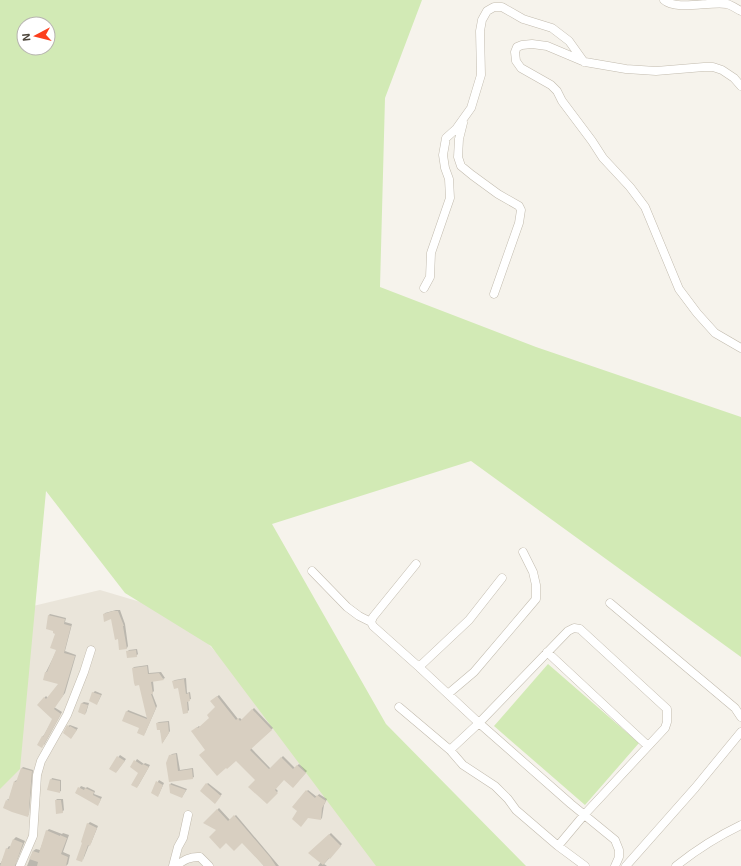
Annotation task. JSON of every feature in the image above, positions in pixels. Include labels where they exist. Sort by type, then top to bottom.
[{"type":"street","points":[[664,0],[676,5],[728,4],[741,11]]},
{"type":"street","points":[[424,288],[430,277],[431,253],[450,198],[449,179],[445,168],[443,155],[446,138],[456,129],[471,108],[481,74],[480,31],[482,20],[487,11],[494,7],[502,7],[524,19],[552,28],[569,41],[585,62]]},
{"type":"street","points":[[741,86],[734,78],[722,70],[713,67],[704,66],[656,71],[626,69],[585,62],[547,46],[532,44],[517,47],[515,52],[516,61],[521,68],[551,84],[557,91],[562,101],[603,158],[630,187],[645,207],[679,289],[715,334],[741,348]]},
{"type":"street","points":[[464,118],[459,139],[458,157],[461,166],[498,194],[519,206],[521,210],[519,223],[494,294]]},
{"type":"street","points":[[448,694],[474,672],[536,599],[536,585],[533,572],[523,552]]},
{"type":"street","points":[[371,622],[372,617],[416,564]]},
{"type":"street","points":[[312,571],[348,607],[359,616],[371,622],[373,626],[479,723],[571,804],[615,840],[619,850],[619,857],[615,866]]},
{"type":"street","points":[[419,667],[470,620],[502,578]]},
{"type":"street","points":[[610,603],[735,708],[741,717]]},
{"type":"street","points":[[450,750],[479,723],[568,631],[574,628],[580,629],[667,709],[667,722],[665,728],[584,815],[558,846]]},
{"type":"street","points":[[20,866],[33,836],[37,775],[41,761],[67,715],[91,650]]},
{"type":"street","points":[[547,652],[648,746]]},
{"type":"street","points":[[399,708],[450,750],[463,765],[499,790],[516,810],[558,846],[585,866]]},
{"type":"street","points":[[626,866],[696,788],[741,732]]},
{"type":"street","points":[[174,866],[178,847],[183,838],[188,815]]},
{"type":"street","points":[[676,866],[694,852],[741,825]]},
{"type":"street","points":[[174,866],[186,859],[196,856],[200,857],[209,866]]},
{"type":"shaded area","points":[[100,590],[181,614],[320,766],[386,866],[0,866],[0,777],[29,607]]},
{"type":"green space","points":[[0,0],[422,0],[385,98],[380,287],[536,347],[741,417],[741,657],[471,461],[272,524],[386,724],[526,866],[376,866],[211,646],[125,593],[46,491],[20,769],[0,789]]},
{"type":"green space","points":[[548,664],[639,743],[585,805],[494,726]]},
{"type":"building","points":[[118,611],[124,626],[127,649],[119,650],[118,639],[115,640],[111,619],[104,622],[103,614]]},
{"type":"building","points":[[48,615],[65,619],[64,624],[71,626],[64,653],[75,656],[63,696],[54,709],[61,714],[42,748],[37,745],[52,719],[37,705],[44,697],[46,699],[58,684],[43,680],[45,672],[47,672],[56,650],[50,648],[55,634],[53,631],[46,629]]},
{"type":"building","points":[[136,650],[137,657],[127,658],[126,651]]},
{"type":"building","points":[[147,666],[148,674],[159,673],[164,680],[151,682],[153,694],[151,694],[156,708],[144,736],[137,733],[139,728],[122,721],[126,711],[147,719],[139,685],[135,686],[134,683],[132,668]]},
{"type":"building","points":[[184,679],[186,694],[189,693],[190,701],[187,702],[188,713],[183,714],[178,688],[174,689],[172,681]]},
{"type":"building","points":[[92,692],[101,695],[97,705],[89,701]]},
{"type":"building","points":[[217,696],[236,720],[238,718],[240,721],[252,709],[272,730],[250,750],[269,769],[281,757],[293,769],[297,765],[306,773],[293,788],[284,780],[275,790],[278,793],[267,804],[248,787],[255,780],[236,761],[217,776],[199,755],[205,750],[191,731],[197,727],[198,728],[209,718],[207,715],[215,707],[210,701]]},
{"type":"building","points":[[81,703],[88,705],[85,715],[78,712]]},
{"type":"building","points":[[168,722],[169,733],[162,744],[160,730],[157,730],[156,723]]},
{"type":"building","points":[[67,725],[77,730],[71,739],[63,733]]},
{"type":"building","points":[[176,754],[178,771],[192,769],[193,779],[169,782],[166,763],[169,755]]},
{"type":"building","points":[[117,756],[125,761],[116,773],[109,769]]},
{"type":"building","points":[[134,760],[149,767],[137,788],[131,785],[138,773],[130,767]]},
{"type":"building","points":[[21,768],[32,771],[28,817],[3,808],[6,800],[8,801],[14,781],[16,782]]},
{"type":"building","points":[[50,779],[60,781],[60,793],[47,790]]},
{"type":"building","points":[[156,781],[163,785],[158,797],[151,793]]},
{"type":"building","points":[[206,783],[221,796],[215,804],[200,791]]},
{"type":"building","points":[[169,784],[186,790],[182,798],[170,793]]},
{"type":"building","points":[[78,787],[94,792],[93,795],[101,799],[98,806],[75,793]]},
{"type":"building","points":[[306,790],[315,798],[317,795],[326,801],[322,808],[321,820],[308,818],[301,827],[292,819],[297,811],[292,807]]},
{"type":"building","points":[[55,800],[61,800],[63,813],[56,814]]},
{"type":"building","points":[[217,809],[228,821],[234,815],[276,866],[264,866],[242,843],[234,851],[226,843],[220,849],[209,837],[216,830],[203,823]]},
{"type":"building","points":[[87,823],[97,828],[90,846],[88,845],[82,862],[76,860]]},
{"type":"building","points":[[46,830],[67,838],[61,854],[68,857],[66,866],[37,866],[38,862],[29,859],[33,851],[39,853]]},
{"type":"building","points":[[329,834],[341,846],[323,865],[308,853]]},
{"type":"building","points":[[13,839],[23,843],[15,866],[0,866],[6,848],[9,849]]}]
